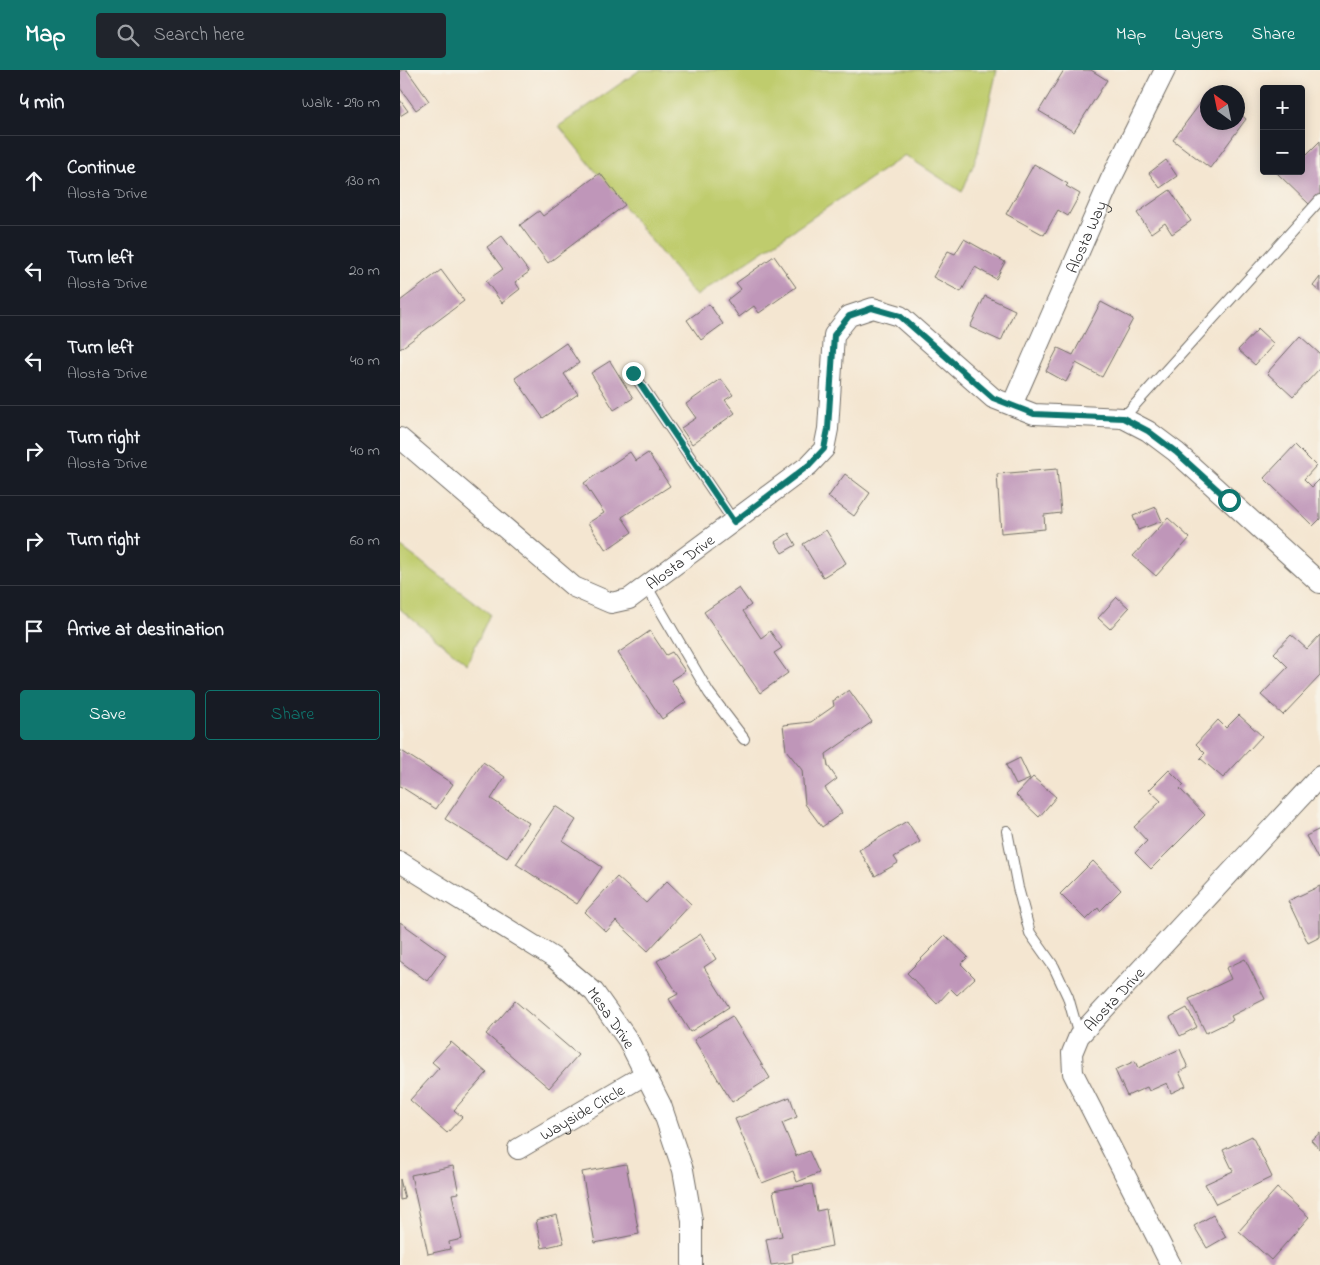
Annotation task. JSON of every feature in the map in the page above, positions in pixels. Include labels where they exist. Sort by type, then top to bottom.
[{"type":"street","name":"Alosta Way","points":[[1012,405],[1110,182],[1165,70]]},
{"type":"street","name":"Alosta Drive","points":[[400,438],[574,587],[610,603],[629,599],[809,465],[824,449],[828,429],[834,335],[849,316],[872,308],[900,316],[993,398],[1034,414],[1123,418],[1148,431],[1176,452],[1320,583]]},
{"type":"street","name":"Alosta Drive","points":[[1171,1265],[1109,1141],[1078,1086],[1073,1073],[1072,1053],[1079,1036],[1320,776]]},
{"type":"street","name":"Mesa Drive","points":[[400,862],[554,958],[594,992],[628,1040],[660,1105],[683,1170],[692,1221],[692,1265]]},
{"type":"street","name":"Wayside Circle","points":[[518,1149],[646,1074]]},
{"type":"lane","points":[[1123,418],[1320,200]]},
{"type":"lane","points":[[633,373],[734,522]]},
{"type":"lane","points":[[647,587],[709,693],[744,739]]},
{"type":"lane","points":[[1007,832],[1018,888],[1030,933],[1054,967],[1068,997],[1079,1036]]},
{"type":"green space","points":[[640,70],[997,70],[977,156],[962,192],[905,155],[696,296],[559,126]]},
{"type":"green space","points":[[400,546],[490,614],[467,664],[400,609]]},
{"type":"building","points":[[400,70],[407,70],[429,101],[416,110],[400,88]]},
{"type":"building","points":[[1064,70],[1091,70],[1107,80],[1074,132],[1039,111]]},
{"type":"building","points":[[400,100],[408,111],[400,116]]},
{"type":"building","points":[[1200,104],[1200,130],[1238,130],[1210,168],[1173,140]]},
{"type":"building","points":[[1320,141],[1320,195],[1310,205],[1279,175],[1305,175],[1305,152],[1307,154]]},
{"type":"building","points":[[1166,160],[1177,176],[1160,188],[1149,173]]},
{"type":"building","points":[[1034,164],[1068,184],[1066,186],[1080,194],[1068,216],[1058,210],[1044,235],[1006,214]]},
{"type":"building","points":[[600,173],[625,205],[548,263],[520,225],[539,211],[543,216]]},
{"type":"building","points":[[1170,190],[1191,221],[1172,234],[1165,223],[1151,233],[1137,213]]},
{"type":"building","points":[[502,236],[529,272],[515,282],[520,289],[502,303],[486,281],[503,269],[487,247]]},
{"type":"building","points":[[964,239],[1005,262],[996,279],[975,267],[961,292],[933,277],[948,251],[955,254]]},
{"type":"building","points":[[774,256],[796,287],[759,313],[754,306],[739,317],[727,300],[741,289],[736,283]]},
{"type":"building","points":[[441,270],[464,301],[400,349],[400,301]]},
{"type":"building","points":[[1320,277],[1320,292],[1313,286]]},
{"type":"building","points":[[985,296],[1015,310],[1001,341],[970,327]]},
{"type":"building","points":[[1101,302],[1133,319],[1102,377],[1076,363],[1066,382],[1046,371],[1058,348],[1073,355]]},
{"type":"building","points":[[709,304],[723,324],[701,340],[687,320]]},
{"type":"building","points":[[1258,329],[1274,344],[1255,365],[1238,350]]},
{"type":"building","points":[[1300,336],[1320,354],[1320,368],[1293,397],[1267,373]]},
{"type":"building","points":[[566,343],[579,363],[564,374],[578,394],[543,418],[515,378]]},
{"type":"building","points":[[610,361],[633,398],[614,410],[591,373]]},
{"type":"building","points":[[721,379],[733,395],[725,400],[735,413],[692,444],[681,428],[696,418],[686,404]]},
{"type":"building","points":[[1295,445],[1316,466],[1304,479],[1312,487],[1320,479],[1320,519],[1313,526],[1264,478]]},
{"type":"building","points":[[630,452],[636,461],[648,453],[670,486],[622,517],[632,532],[606,550],[588,523],[604,513],[584,483]]},
{"type":"building","points":[[1057,469],[1061,513],[1044,515],[1045,529],[1001,533],[997,474]]},
{"type":"building","points":[[845,474],[870,493],[854,516],[828,497]]},
{"type":"building","points":[[1156,507],[1162,521],[1138,530],[1133,516]]},
{"type":"building","points":[[1168,518],[1190,538],[1156,576],[1133,556]]},
{"type":"building","points":[[826,530],[846,563],[823,577],[803,544]]},
{"type":"building","points":[[789,533],[796,545],[782,553],[775,542]]},
{"type":"building","points":[[739,588],[751,605],[743,611],[761,638],[770,631],[782,648],[774,653],[788,673],[760,693],[704,612]]},
{"type":"building","points":[[1117,597],[1129,608],[1110,629],[1098,618]]},
{"type":"building","points":[[650,631],[666,655],[672,652],[685,671],[671,680],[686,702],[662,719],[618,653]]},
{"type":"building","points":[[1291,635],[1307,649],[1320,635],[1320,676],[1283,715],[1261,695],[1288,667],[1274,653]]},
{"type":"building","points":[[849,690],[872,722],[826,754],[828,766],[837,779],[825,788],[842,813],[822,827],[805,804],[802,770],[786,750],[783,725],[811,722],[834,706],[833,701]]},
{"type":"building","points":[[1239,715],[1262,736],[1223,778],[1200,758],[1205,753],[1196,744],[1218,720],[1226,728]]},
{"type":"building","points":[[400,750],[453,784],[436,809],[400,786]]},
{"type":"building","points":[[1020,758],[1030,779],[1016,785],[1006,765]]},
{"type":"building","points":[[483,762],[505,777],[491,799],[529,823],[507,858],[445,819]]},
{"type":"building","points":[[1169,770],[1184,785],[1180,789],[1205,815],[1151,869],[1135,853],[1147,841],[1134,827],[1161,801],[1149,790]]},
{"type":"building","points":[[1033,777],[1056,797],[1039,817],[1016,795]]},
{"type":"building","points":[[555,806],[576,820],[563,841],[602,867],[577,904],[516,864]]},
{"type":"building","points":[[907,821],[920,842],[894,857],[898,863],[875,876],[859,850]]},
{"type":"building","points":[[1320,829],[1320,857],[1318,859],[1306,836]]},
{"type":"building","points":[[1093,861],[1121,890],[1100,911],[1098,908],[1086,920],[1060,894]]},
{"type":"building","points":[[617,877],[646,903],[667,881],[691,904],[648,951],[616,921],[606,932],[585,912]]},
{"type":"building","points":[[1320,886],[1320,937],[1308,943],[1288,901]]},
{"type":"building","points":[[400,922],[446,955],[427,981],[400,961]]},
{"type":"building","points":[[701,934],[716,959],[704,967],[729,1007],[690,1032],[669,999],[678,994],[657,961]]},
{"type":"building","points":[[945,935],[968,957],[961,964],[975,978],[957,995],[951,989],[937,1004],[907,973]]},
{"type":"building","points":[[1245,959],[1265,999],[1231,1016],[1233,1020],[1206,1033],[1189,999],[1231,979],[1226,968]]},
{"type":"building","points":[[515,1001],[578,1055],[549,1088],[486,1034]]},
{"type":"building","points":[[1187,1008],[1197,1027],[1180,1036],[1170,1017]]},
{"type":"building","points":[[732,1016],[770,1078],[732,1102],[694,1040]]},
{"type":"building","points":[[451,1042],[487,1073],[454,1110],[462,1117],[447,1133],[410,1100],[439,1068],[432,1062]]},
{"type":"building","points":[[1180,1049],[1188,1068],[1179,1072],[1186,1086],[1171,1093],[1167,1083],[1149,1091],[1147,1087],[1127,1096],[1115,1070],[1135,1061],[1138,1068]]},
{"type":"building","points":[[790,1097],[797,1117],[782,1123],[796,1156],[809,1151],[819,1173],[797,1182],[793,1171],[762,1183],[735,1119]]},
{"type":"building","points":[[1320,1133],[1320,1150],[1311,1140]]},
{"type":"building","points":[[1252,1136],[1272,1177],[1216,1204],[1205,1184],[1233,1171],[1223,1150]]},
{"type":"building","points":[[626,1164],[639,1234],[595,1243],[582,1172]]},
{"type":"building","points":[[453,1166],[459,1193],[452,1194],[462,1239],[449,1242],[450,1249],[428,1254],[411,1175]]},
{"type":"building","points":[[400,1179],[405,1199],[400,1200]]},
{"type":"building","points":[[812,1184],[817,1211],[826,1209],[832,1246],[792,1254],[793,1262],[771,1265],[766,1239],[782,1236],[773,1191]]},
{"type":"building","points":[[1277,1188],[1309,1217],[1271,1260],[1239,1231]]},
{"type":"building","points":[[557,1215],[564,1243],[542,1248],[536,1220]]},
{"type":"building","points":[[1213,1215],[1226,1237],[1207,1248],[1194,1226]]},
{"type":"route","points":[[633,373],[734,522],[809,465],[824,449],[828,429],[834,335],[849,316],[872,308],[900,316],[993,398],[1034,414],[1123,418],[1148,431],[1176,452],[1229,500]]}]
